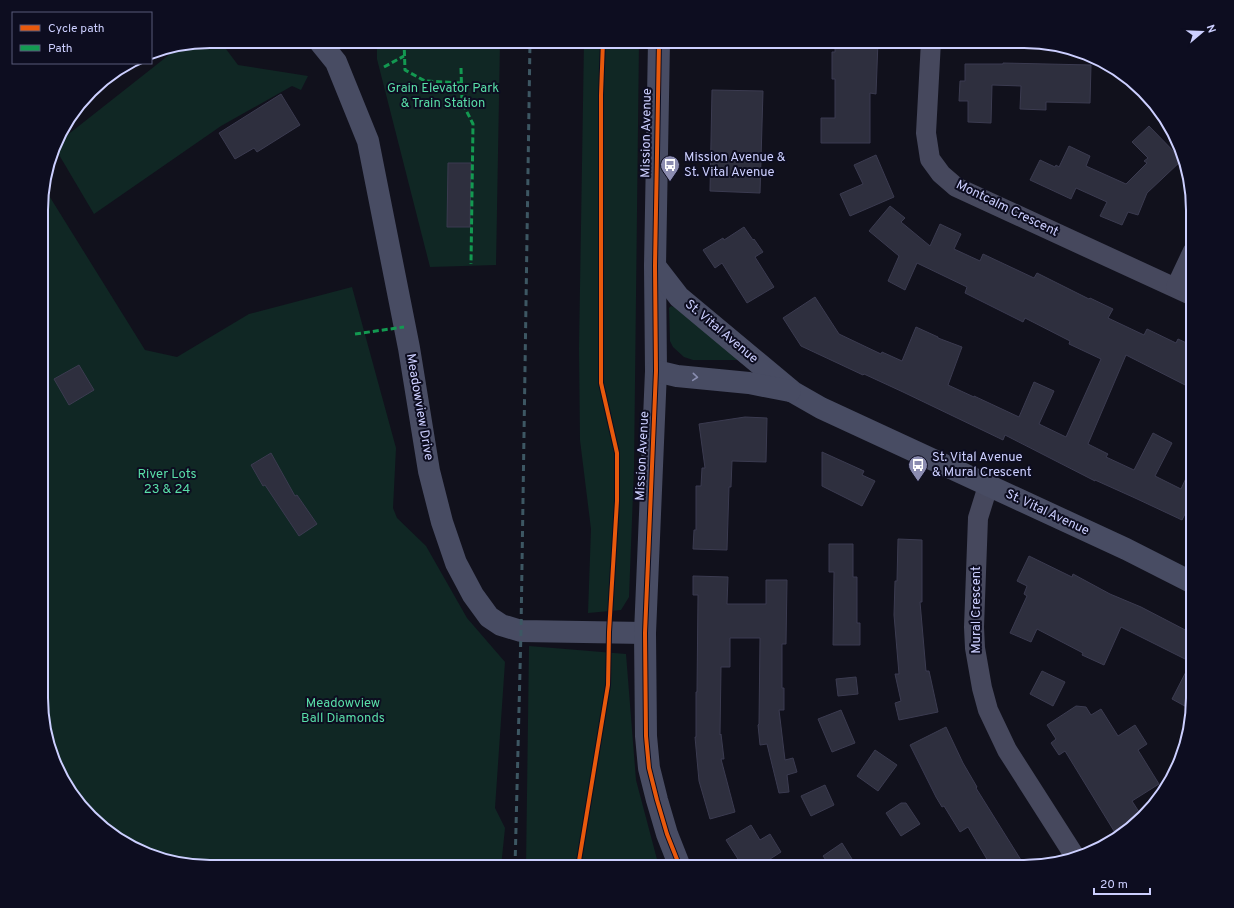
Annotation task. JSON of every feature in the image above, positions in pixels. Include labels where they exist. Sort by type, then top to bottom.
[{"type":"street","name":"Meadowview Drive","points":[[325,48],[336,62],[368,141],[407,341],[429,471],[442,522],[456,563],[473,595],[489,617],[501,625],[521,631],[645,633]]},
{"type":"street","name":"Mission Avenue","points":[[659,48],[655,266],[656,371],[645,633],[646,736],[649,768],[667,834],[677,860]]},
{"type":"street","name":"Montcalm Crescent","points":[[931,48],[926,133],[930,159],[941,174],[956,187],[1184,292]]},
{"type":"street","name":"St. Vital Avenue","points":[[655,266],[679,297],[793,392],[821,408],[1126,549],[1186,579]]},
{"type":"street","name":"St. Vital Avenue","points":[[656,371],[677,376],[749,382],[793,392]]},
{"type":"street","name":"Mural Crescent","points":[[988,486],[978,518],[974,627],[975,648],[982,688],[988,710],[1007,750],[1072,852]]},
{"type":"green space","points":[[200,48],[225,48],[238,65],[308,76],[301,90],[292,86],[221,126],[94,214],[58,154],[67,136],[171,53],[179,51]]},
{"type":"green space","name":"Grain Elevator Park & Train Station","points":[[377,48],[500,48],[496,265],[430,267],[377,59]]},
{"type":"green space","points":[[584,48],[639,48],[634,468],[629,597],[621,610],[588,613],[591,529],[580,440],[579,349]]},
{"type":"green space","points":[[48,195],[145,350],[177,357],[249,314],[352,287],[396,448],[393,508],[397,518],[426,546],[467,618],[505,662],[495,808],[505,828],[502,860],[189,859],[148,848],[120,833],[103,820],[88,805],[75,788],[60,760],[51,729],[48,708]]},
{"type":"green space","points":[[671,306],[741,360],[693,360],[684,357],[673,347],[670,341],[669,308]]},
{"type":"green space","points":[[529,646],[626,654],[636,780],[657,860],[526,860]]},
{"type":"building","points":[[835,48],[878,48],[876,94],[870,93],[870,143],[821,143],[821,118],[835,118],[835,79],[832,79],[832,52],[835,52]]},
{"type":"building","points":[[1003,63],[1091,65],[1090,103],[1046,102],[1046,110],[1020,109],[1021,86],[992,85],[991,123],[968,122],[968,101],[959,101],[960,81],[965,81],[965,64]]},
{"type":"building","points":[[712,90],[763,91],[760,193],[710,191]]},
{"type":"building","points":[[281,94],[300,125],[257,152],[254,148],[235,159],[219,133]]},
{"type":"building","points":[[1149,126],[1176,153],[1179,163],[1147,193],[1138,215],[1128,212],[1122,225],[1100,216],[1107,202],[1076,188],[1071,199],[1030,180],[1040,160],[1055,167],[1056,165],[1059,167],[1069,146],[1090,156],[1086,166],[1126,184],[1147,163],[1144,161],[1148,158],[1132,142]]},
{"type":"building","points":[[876,155],[894,197],[850,216],[840,194],[863,184],[854,165]]},
{"type":"building","points":[[448,163],[471,163],[470,227],[447,227]]},
{"type":"building","points":[[890,206],[905,218],[901,222],[930,246],[940,224],[961,234],[954,249],[980,261],[983,254],[1034,278],[1037,273],[1089,299],[1090,298],[1113,309],[1108,318],[1144,335],[1147,329],[1176,343],[1178,339],[1186,343],[1186,385],[1126,355],[1088,444],[1108,454],[1106,457],[1134,470],[1153,433],[1172,443],[1155,476],[1181,489],[1186,478],[1186,512],[1182,520],[1095,481],[1005,435],[1003,440],[903,392],[801,346],[783,318],[815,297],[839,334],[881,354],[882,352],[902,361],[916,327],[938,338],[962,347],[948,385],[1019,417],[1034,382],[1054,391],[1039,424],[1066,437],[1101,359],[1069,344],[1070,341],[1025,318],[1023,322],[965,293],[967,287],[917,263],[905,290],[888,281],[899,256],[869,231]]},
{"type":"building","points":[[744,227],[763,252],[755,257],[774,287],[747,303],[722,263],[715,268],[703,250],[723,238],[724,240]]},
{"type":"building","points":[[79,365],[94,390],[69,405],[54,379]]},
{"type":"building","points":[[745,417],[767,418],[766,462],[732,461],[731,487],[729,487],[727,550],[693,549],[694,530],[696,530],[696,486],[701,486],[702,468],[705,468],[699,424]]},
{"type":"building","points":[[822,452],[864,471],[862,475],[875,481],[862,506],[822,486]]},
{"type":"building","points":[[271,453],[295,496],[297,495],[317,524],[299,536],[265,485],[263,486],[251,465]]},
{"type":"building","points":[[898,539],[922,540],[922,602],[920,602],[926,671],[929,671],[938,712],[899,720],[895,703],[901,701],[895,674],[899,674],[894,615],[895,581],[897,581]]},
{"type":"building","points":[[829,544],[853,544],[853,577],[857,577],[857,623],[860,623],[860,645],[833,645],[834,572],[829,572]]},
{"type":"building","points":[[1029,556],[1072,577],[1073,574],[1110,594],[1141,607],[1186,630],[1186,660],[1121,627],[1104,665],[1082,655],[1083,653],[1037,629],[1031,642],[1010,633],[1027,596],[1024,594],[1027,586],[1017,581]]},
{"type":"building","points":[[693,576],[728,577],[727,604],[766,604],[766,580],[787,580],[786,644],[782,644],[782,688],[784,688],[784,710],[779,710],[785,760],[793,758],[797,772],[787,775],[789,792],[779,793],[767,744],[760,745],[758,725],[760,638],[730,638],[730,667],[721,667],[720,735],[721,734],[724,759],[721,759],[735,812],[710,819],[699,781],[695,737],[698,595],[693,595]]},
{"type":"building","points":[[1042,671],[1065,682],[1053,706],[1030,694]]},
{"type":"building","points":[[1186,672],[1186,707],[1172,699]]},
{"type":"building","points":[[856,677],[858,694],[838,696],[836,679]]},
{"type":"building","points":[[1076,706],[1086,707],[1091,715],[1101,709],[1118,736],[1135,725],[1147,744],[1138,750],[1159,784],[1132,801],[1139,811],[1131,820],[1114,831],[1065,751],[1059,755],[1051,743],[1056,739],[1047,725]]},
{"type":"building","points":[[841,710],[855,743],[832,752],[818,719]]},
{"type":"building","points":[[946,727],[963,763],[977,787],[976,788],[1021,860],[987,860],[968,827],[960,832],[944,806],[942,807],[936,797],[910,745]]},
{"type":"building","points":[[875,750],[897,765],[878,791],[857,776]]},
{"type":"building","points":[[825,785],[834,805],[811,816],[801,796]]},
{"type":"building","points":[[901,803],[906,803],[920,824],[901,836],[886,813]]},
{"type":"building","points":[[751,825],[760,840],[770,834],[781,852],[769,860],[739,860],[726,840]]},
{"type":"building","points":[[842,843],[853,860],[826,860],[823,856]]},
{"type":"railway","points":[[515,860],[521,631],[530,48]]},
{"type":"marked path","points":[[404,48],[405,70],[425,81],[461,83]]},
{"type":"marked path","points":[[384,67],[404,56]]},
{"type":"marked path","points":[[461,68],[462,102],[473,124],[471,264]]},
{"type":"marked path","points":[[355,334],[404,327]]},
{"type":"cycle path","points":[[579,860],[608,685],[609,632],[617,501],[617,453],[601,383],[601,95],[603,48]]},
{"type":"cycle path","points":[[659,48],[655,266],[656,371],[645,633],[646,736],[649,768],[657,800],[667,834],[677,860]]},
{"type":"place","name":"Mission Avenue & St. Vital Avenue","points":[[670,182]]},
{"type":"place","name":"St. Vital Avenue & Mural Crescent","points":[[918,482]]},
{"type":"park label","name":"River Lots 23 & 24","points":[[167,482]]},
{"type":"park label","name":"Meadowview Ball Diamonds","points":[[343,712]]}]
